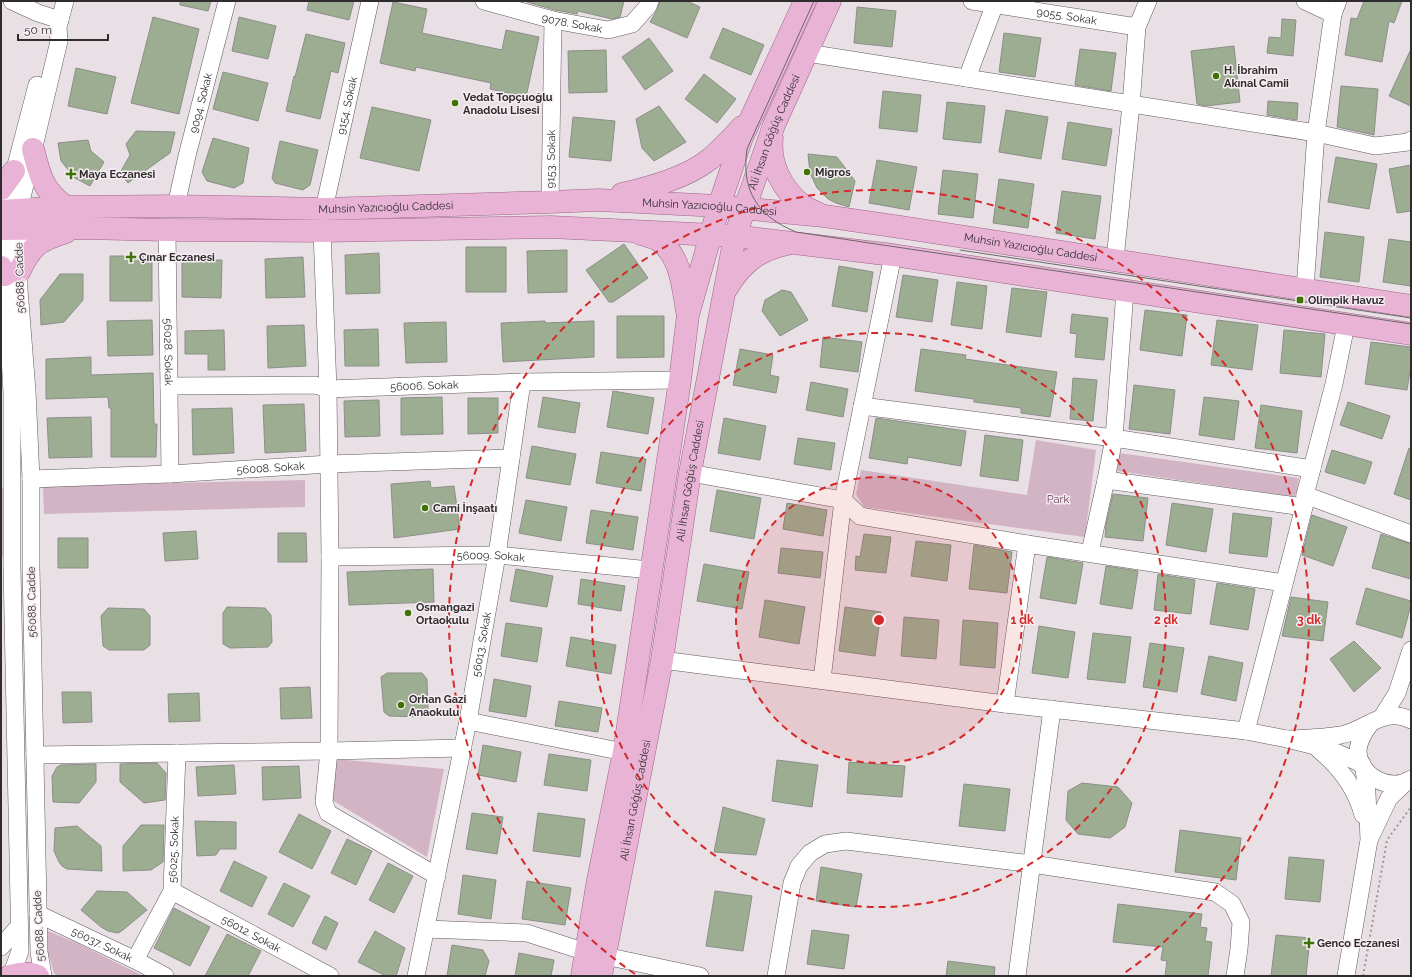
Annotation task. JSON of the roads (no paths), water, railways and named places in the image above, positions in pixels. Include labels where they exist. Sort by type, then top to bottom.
[{"type":"main road","name":"Ali İhsan Göğüş Caddesi","points":[[598,961],[598,880],[624,752],[650,570],[680,380],[688,316],[719,206],[741,140],[805,1]]},
{"type":"main road","name":"Ali İhsan Göğüş Caddesi","points":[[582,976],[598,961],[662,660],[690,473],[735,236],[774,125],[830,1]]},
{"type":"main road","points":[[599,200],[643,189],[680,176],[709,160],[752,117]]},
{"type":"main road","points":[[774,125],[771,147],[776,170],[786,190],[803,206],[824,216]]},
{"type":"main road","points":[[33,149],[44,184],[57,200],[66,207]]},
{"type":"main road","points":[[1,188],[14,171]]},
{"type":"main road","name":"Muhsin Yazıcıoğlu Caddesi","points":[[8,220],[66,207],[176,206],[324,209],[599,200],[719,206],[824,216],[1115,259],[1411,306]]},
{"type":"main road","name":"Muhsin Yazıcıoğlu Caddesi","points":[[8,220],[82,228],[168,230],[322,231],[551,227],[735,236],[797,242],[893,255],[1411,334]]},
{"type":"main road","points":[[8,271],[39,243],[82,228]]},
{"type":"main road","points":[[634,231],[661,242],[674,257],[680,277],[688,316]]},
{"type":"main road","points":[[724,293],[736,273],[753,257],[774,247],[797,242]]},
{"type":"main road","points":[[11,976],[22,973],[38,976]]},
{"type":"street","points":[[12,1],[59,24]]},
{"type":"street","points":[[8,220],[33,149],[59,42],[59,24],[65,1]]},
{"type":"street","name":"9094. Sokak","points":[[176,206],[187,156],[227,1]]},
{"type":"street","name":"9154. Sokak","points":[[324,209],[370,1]]},
{"type":"street","name":"9078. Sokak","points":[[484,1],[553,20],[608,30],[632,24],[648,6],[650,1]]},
{"type":"street","name":"9055. Sokak","points":[[972,1],[995,3],[1137,27]]},
{"type":"street","points":[[1115,259],[1131,105],[1137,27],[1148,1]]},
{"type":"street","points":[[1305,1],[1336,7],[1316,133],[1305,289]]},
{"type":"street","points":[[967,78],[995,3]]},
{"type":"street","name":"9153. Sokak","points":[[550,202],[553,20]]},
{"type":"street","points":[[8,220],[14,171],[50,38],[59,24]]},
{"type":"street","points":[[807,53],[1316,133],[1375,146],[1408,142],[1411,140]]},
{"type":"street","name":"56088. Cadde","points":[[8,220],[7,568],[20,951],[11,976]]},
{"type":"street","name":"56028. Sokak","points":[[168,230],[170,474]]},
{"type":"street","points":[[322,231],[328,389],[330,557],[329,751],[324,802],[328,813],[437,876]]},
{"type":"street","points":[[822,680],[843,500],[893,255]]},
{"type":"street","name":"56088. Cadde","points":[[8,271],[19,289],[27,391],[31,479],[39,952],[43,976]]},
{"type":"street","points":[[1090,552],[1114,438],[1125,291]]},
{"type":"street","points":[[1246,731],[1334,384],[1346,325]]},
{"type":"street","name":"56006. Sokak","points":[[169,386],[314,386],[328,389],[522,382],[680,380]]},
{"type":"street","name":"56013. Sokak","points":[[416,976],[468,721],[497,555],[522,382]]},
{"type":"street","points":[[862,406],[1114,438],[1312,469]]},
{"type":"street","name":"56008. Sokak","points":[[31,479],[170,474],[329,464],[511,458]]},
{"type":"street","points":[[690,473],[843,500],[860,516],[1027,544],[1090,552],[1284,582]]},
{"type":"street","points":[[1106,480],[1305,501],[1411,534]]},
{"type":"street","points":[[1005,704],[1027,544]]},
{"type":"street","name":"56009. Sokak","points":[[330,557],[497,555],[650,570]]},
{"type":"street","points":[[1346,976],[1369,840],[1367,793],[1363,767],[1358,750],[1361,736],[1376,720],[1397,693],[1411,650]]},
{"type":"street","points":[[662,660],[1005,704],[1246,731],[1331,750],[1363,767],[1373,778],[1384,783],[1396,784],[1409,780]]},
{"type":"street","points":[[1017,976],[1052,709]]},
{"type":"street","points":[[1287,739],[1341,735],[1376,720],[1396,715],[1411,720]]},
{"type":"street","points":[[468,721],[624,752]]},
{"type":"street","points":[[1315,746],[1335,765],[1351,787],[1363,813],[1369,840]]},
{"type":"street","points":[[35,755],[463,748]]},
{"type":"street","name":"56025. Sokak","points":[[135,960],[172,891],[177,753]]},
{"type":"street","points":[[1369,840],[1389,798],[1409,780]]},
{"type":"street","points":[[776,976],[792,883],[799,866],[810,853],[825,844],[846,841],[1032,864],[1215,892],[1232,904],[1241,922],[1235,976]]},
{"type":"street","name":"56012. Sokak","points":[[172,891],[330,976]]},
{"type":"street","name":"56037. Sokak","points":[[38,914],[135,960],[165,976]]},
{"type":"street","points":[[3,943],[19,926]]},
{"type":"street","points":[[426,929],[527,933],[598,961],[700,976]]},
{"type":"tram line","points":[[814,1],[747,149],[746,164],[750,189],[762,210],[782,226],[796,232],[1411,324]]},
{"type":"tram line","points":[[960,250],[1411,318]]},
{"type":"place","name":"H. İbrahim Akınal Camii","points":[[1216,76]]},
{"type":"place","name":"Vedat Topçuoğlu Anadolu Lisesi","points":[[455,103]]},
{"type":"place","name":"Migros","points":[[807,172]]},
{"type":"place","name":"Maya Eczanesi","points":[[71,174]]},
{"type":"place","name":"Çınar Eczanesi","points":[[131,257]]},
{"type":"place","name":"Olimpik Havuz","points":[[1300,300]]},
{"type":"place","name":"Cami İnşaatı","points":[[425,508]]},
{"type":"place","name":"Osmangazi Ortaokulu","points":[[408,613]]},
{"type":"place","name":"Orhan Gazi Anaokulu","points":[[401,705]]},
{"type":"place","name":"Genco Eczanesi","points":[[1309,943]]},
{"type":"park label","name":"Park","points":[[1058,499]]}]
